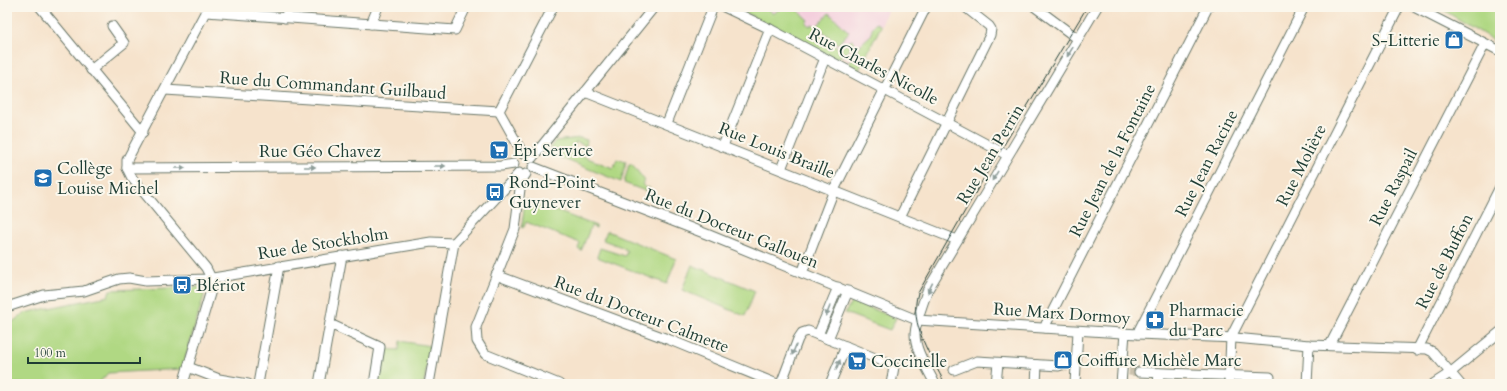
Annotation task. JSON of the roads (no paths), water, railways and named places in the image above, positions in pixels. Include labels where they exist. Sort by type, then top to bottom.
[{"type":"street","points":[[40,7],[143,132]]},
{"type":"street","points":[[285,18],[289,7]]},
{"type":"street","points":[[371,24],[378,7]]},
{"type":"street","points":[[183,384],[212,287],[211,278],[206,268],[132,178],[127,168],[127,160],[165,90],[205,9],[285,18],[454,30],[466,7]]},
{"type":"street","points":[[553,7],[499,111],[527,165],[521,181],[515,229],[476,327],[477,341],[485,354],[559,384]]},
{"type":"street","points":[[430,384],[454,243],[527,165],[654,7]]},
{"type":"street","points":[[667,123],[713,7]]},
{"type":"street","name":"Rue Charles Nicolle","points":[[724,7],[770,29],[1007,156]]},
{"type":"street","points":[[802,273],[834,190],[926,7]]},
{"type":"street","points":[[900,217],[990,35],[991,29],[989,26],[965,7]]},
{"type":"street","points":[[1035,7],[1078,39]]},
{"type":"street","name":"Rue Jean Perrin","points":[[935,384],[917,346],[915,334],[917,320],[928,291],[1097,7]]},
{"type":"street","name":"Rue Jean de la Fontaine","points":[[1046,328],[1046,324],[1208,7]]},
{"type":"street","name":"Rue Jean Racine","points":[[1138,334],[1138,330],[1304,7]]},
{"type":"street","name":"Rue Molière","points":[[1231,337],[1399,7]]},
{"type":"street","points":[[1414,7],[1500,51]]},
{"type":"street","points":[[91,70],[124,43],[112,26]]},
{"type":"street","points":[[723,146],[770,29]]},
{"type":"street","name":"Rue Raspail","points":[[1330,345],[1485,44]]},
{"type":"street","points":[[781,169],[825,58]]},
{"type":"street","name":"Rue du Commandant Guilbaud","points":[[165,90],[499,111]]},
{"type":"street","name":"Rue Louis Braille","points":[[585,92],[667,123],[957,240]]},
{"type":"street","points":[[516,157],[527,165],[514,164],[516,157]]},
{"type":"street","name":"Rue Géo Chavez","points":[[127,168],[494,166],[514,164]]},
{"type":"street","name":"Rue du Docteur Gallouen","points":[[527,165],[838,287],[917,320]]},
{"type":"street","name":"Rue de Buffon","points":[[1419,350],[1500,187]]},
{"type":"street","name":"Rue de Stockholm","points":[[7,307],[44,295],[84,291],[119,279],[146,281],[211,278],[431,242],[454,243]]},
{"type":"street","points":[[319,384],[342,256]]},
{"type":"street","points":[[258,384],[279,266]]},
{"type":"street","name":"Rue du Docteur Calmette","points":[[496,275],[670,340],[777,384]]},
{"type":"street","points":[[818,335],[838,287]]},
{"type":"street","points":[[828,339],[848,291]]},
{"type":"street","name":"Rue Marx Dormoy","points":[[917,320],[1078,331],[1231,337],[1309,345],[1427,350],[1433,352],[1460,384]]},
{"type":"street","points":[[330,324],[380,347],[374,384]]},
{"type":"street","points":[[781,384],[802,333],[808,331],[890,364],[894,367],[891,384]]},
{"type":"street","points":[[1075,384],[1067,367],[1078,331]]},
{"type":"street","points":[[1432,384],[1450,373],[1500,332]]},
{"type":"street","points":[[1121,384],[1130,371],[1124,333]]},
{"type":"street","points":[[1229,379],[1231,337]]},
{"type":"street","points":[[1307,384],[1309,345]]},
{"type":"street","points":[[830,384],[846,346]]},
{"type":"street","points":[[954,370],[977,361],[1067,367]]},
{"type":"street","points":[[996,384],[998,363]]},
{"type":"street","points":[[1036,384],[1037,365]]},
{"type":"street","points":[[188,367],[218,382],[248,384]]},
{"type":"street","points":[[1130,371],[1229,379],[1270,377]]},
{"type":"street","points":[[1158,384],[1159,373]]},
{"type":"tunnel","points":[[1059,366],[1068,367]]},
{"type":"tunnel","points":[[1129,371],[1139,372]]},
{"type":"tram line","points":[[945,384],[928,352],[919,328],[916,316],[918,293],[981,183],[1087,7]]},
{"type":"place","name":"S-Litterie","points":[[1454,40]]},
{"type":"place","name":"Épi Service","points":[[499,150]]},
{"type":"place","name":"Collège Louise Michel","points":[[43,178]]},
{"type":"place","name":"Rond-Point Guynever","points":[[495,192]]},
{"type":"place","name":"Blériot","points":[[182,285]]},
{"type":"place","name":"Pharmacie du Parc","points":[[1155,320]]},
{"type":"place","name":"Coiffure Michèle Marc","points":[[1063,360]]},
{"type":"place","name":"Coccinelle","points":[[857,361]]}]
